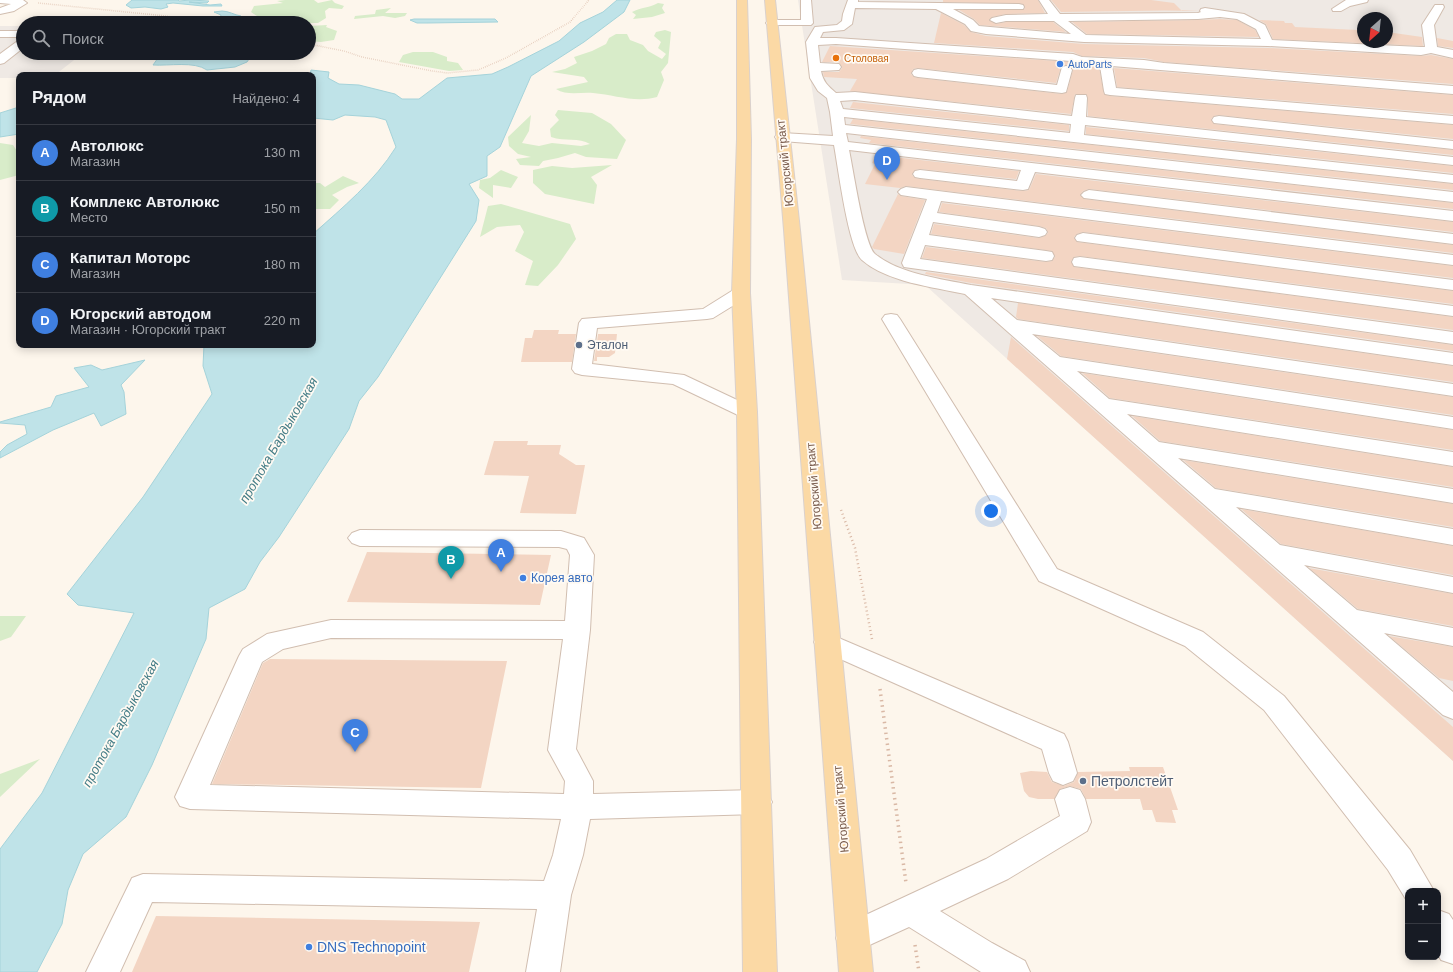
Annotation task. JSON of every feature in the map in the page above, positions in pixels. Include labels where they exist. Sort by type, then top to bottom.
[{"type":"main road","points":[[742,0],[744,139],[740,293],[747,412],[760,972]]},
{"type":"main road","name":"Югорский тракт","points":[[770,0],[792,230],[856,972]]},
{"type":"lane","points":[[2,0],[22,3]]},
{"type":"lane","points":[[772,23],[807,23],[806,0]]},
{"type":"lane","points":[[1337,9],[1347,3],[1363,0]]},
{"type":"lane","points":[[1061,5],[936,5],[852,2],[851,9],[848,14],[848,22],[840,28],[819,29],[813,54],[816,78],[822,88],[832,97],[838,112],[841,138],[859,237],[867,256],[890,270],[919,279],[971,290],[1453,359]]},
{"type":"lane","points":[[0,10],[10,9],[22,3]]},
{"type":"lane","points":[[1046,4],[1059,19],[1084,38],[1088,47],[1141,52]]},
{"type":"lane","points":[[936,5],[969,22],[975,29],[986,31],[1084,38],[1268,43],[1421,51],[1431,47]]},
{"type":"lane","points":[[1098,6],[1174,6],[1240,16],[1261,27],[1268,43]]},
{"type":"lane","points":[[1431,47],[1428,25],[1439,7]]},
{"type":"lane","points":[[969,22],[994,21],[1006,18],[1059,19],[1198,16],[1220,14]]},
{"type":"lane","points":[[1068,26],[1214,24],[1249,21]]},
{"type":"lane","points":[[1263,31],[1278,32]]},
{"type":"lane","points":[[0,34],[16,34]]},
{"type":"lane","points":[[1393,39],[1431,47],[1453,54]]},
{"type":"lane","points":[[813,54],[844,42],[1073,58],[1080,61],[1453,90]]},
{"type":"lane","points":[[0,60],[16,47]]},
{"type":"lane","points":[[813,54],[829,54]]},
{"type":"lane","points":[[813,54],[835,67]]},
{"type":"lane","points":[[1050,69],[1076,71],[1080,61]]},
{"type":"lane","points":[[1105,62],[1110,91],[1453,120]]},
{"type":"lane","points":[[918,73],[1062,89],[1066,70]]},
{"type":"lane","points":[[1108,76],[1123,77]]},
{"type":"lane","points":[[832,97],[855,96],[1453,160]]},
{"type":"lane","points":[[1076,286],[1089,195],[1088,174],[1077,138],[1080,102]]},
{"type":"lane","points":[[1064,104],[1080,102],[1095,107]]},
{"type":"lane","points":[[838,112],[1453,178]]},
{"type":"lane","points":[[1204,119],[1342,127],[1453,145]]},
{"type":"lane","points":[[782,137],[841,138],[1081,155],[1453,197]]},
{"type":"lane","points":[[841,138],[1029,167],[1453,216]]},
{"type":"lane","points":[[920,174],[1023,186],[1029,167]]},
{"type":"lane","points":[[906,192],[1453,260]]},
{"type":"lane","points":[[1089,195],[1453,238]]},
{"type":"lane","points":[[936,196],[910,263],[1453,338]]},
{"type":"lane","points":[[928,217],[1039,232]]},
{"type":"lane","points":[[1083,238],[1453,285]]},
{"type":"lane","points":[[919,239],[1046,256]]},
{"type":"lane","points":[[1080,262],[1453,311]]},
{"type":"lane","points":[[971,290],[1349,618],[1447,698]]},
{"type":"lane","points":[[740,293],[707,314],[588,323],[582,369],[677,379],[747,412]]},
{"type":"lane","points":[[891,318],[1048,575],[1194,639],[1274,703],[1399,860],[1416,888]]},
{"type":"lane","points":[[1012,325],[1453,390]]},
{"type":"lane","points":[[1054,362],[1453,422]]},
{"type":"lane","points":[[1102,404],[1453,459]]},
{"type":"lane","points":[[1152,447],[1453,496]]},
{"type":"lane","points":[[1207,495],[1453,537]]},
{"type":"lane","points":[[360,538],[561,539],[576,544],[582,555],[577,630],[562,750],[579,781],[578,808],[568,855],[555,895],[543,972]]},
{"type":"lane","points":[[1274,552],[1453,585]]},
{"type":"lane","points":[[1349,618],[1453,637]]},
{"type":"lane","points":[[577,630],[331,629],[276,640],[252,656],[190,797],[578,808],[757,802]]},
{"type":"lane","points":[[827,642],[1054,742],[1076,822],[997,869],[852,938]]},
{"type":"lane","points":[[102,972],[143,888],[555,895]]},
{"type":"lane","points":[[910,910],[980,954],[1013,972]]},
{"type":"lane","points":[[1441,930],[1453,949]]},
{"type":"path","points":[[316,45],[344,51],[362,57],[432,71],[447,73],[478,70],[506,58],[570,22],[589,0]]},
{"type":"path","points":[[22,3],[46,3],[166,16]]},
{"type":"path","points":[[840,506],[854,548],[876,664],[919,972]]},
{"type":"shaded area","points":[[798,0],[1453,0],[1453,761],[925,285],[842,280]]},
{"type":"shaded area","points":[[0,26],[16,26],[16,60],[74,60],[59,72],[16,72],[16,78],[0,78]]},
{"type":"green space","points":[[314,0],[318,3],[332,0],[335,3],[344,6],[342,9],[329,8],[325,11],[326,18],[318,23],[316,23],[316,16],[258,16],[251,12],[254,6],[283,3],[277,1]]},
{"type":"green space","points":[[658,3],[664,4],[662,8],[665,13],[652,17],[633,19],[636,15],[632,12]]},
{"type":"green space","points":[[391,8],[385,13],[407,13],[405,16],[395,18],[383,16],[354,19],[355,16],[375,14],[376,10]]},
{"type":"green space","points":[[327,25],[326,27],[337,31],[334,40],[316,42],[316,26]]},
{"type":"green space","points":[[665,30],[671,32],[668,63],[661,72],[664,80],[657,97],[649,99],[633,99],[593,93],[569,93],[556,89],[588,82],[584,77],[552,72],[565,69],[577,63],[574,57],[592,51],[606,44],[609,38],[616,34],[627,34],[630,40],[643,45],[648,51],[662,59],[666,54],[658,48],[661,42],[654,36],[656,32]]},
{"type":"green space","points":[[413,52],[433,52],[447,57],[447,61],[458,63],[463,70],[449,71],[399,62],[403,55]]},
{"type":"green space","points":[[558,110],[592,113],[611,124],[626,140],[617,159],[586,157],[575,153],[543,161],[539,166],[520,165],[516,159],[531,157],[518,154],[509,146],[508,137],[531,115],[529,131],[522,143],[539,146],[552,143],[581,146],[590,144],[581,141],[551,137],[550,129],[559,120],[555,115]]},
{"type":"green space","points":[[0,143],[13,145],[16,150],[16,176],[0,180]]},
{"type":"green space","points":[[612,165],[591,177],[597,185],[594,204],[545,194],[533,183],[533,170],[552,166],[572,168]]},
{"type":"green space","points":[[501,170],[518,177],[511,188],[493,185],[493,198],[479,188],[480,180],[490,178]]},
{"type":"green space","points":[[343,176],[359,183],[347,187],[332,195],[339,200],[330,209],[316,209],[316,183],[320,183],[325,187]]},
{"type":"green space","points":[[501,204],[570,224],[576,239],[558,265],[538,286],[525,285],[533,261],[515,251],[524,232],[520,225],[497,227],[480,237],[488,206]]},
{"type":"green space","points":[[0,616],[26,616],[11,637],[0,641]]},
{"type":"green space","points":[[40,759],[0,797],[0,774]]},
{"type":"water","points":[[132,0],[209,1],[207,3],[189,2],[210,5],[221,4],[222,6],[173,3],[166,4],[168,7],[161,9],[145,7],[131,8],[126,5]]},
{"type":"water","name":"протока Бардыковская","points":[[617,0],[630,0],[624,12],[584,42],[531,76],[500,147],[487,156],[487,176],[469,184],[479,200],[476,221],[378,377],[359,401],[349,429],[279,537],[260,562],[245,589],[209,608],[206,639],[152,765],[126,817],[83,854],[68,890],[62,924],[37,972],[0,972],[0,849],[42,793],[134,613],[78,605],[67,594],[143,497],[212,394],[203,366],[204,348],[316,348],[316,231],[368,183],[396,147],[386,120],[375,117],[345,115],[333,120],[316,118],[316,72],[311,72],[311,70],[329,72],[328,78],[339,84],[359,85],[395,94],[402,99],[419,99],[447,78],[492,74],[508,67],[559,41],[580,23],[603,12]]},
{"type":"water","points":[[222,11],[241,16],[221,16],[214,12]]},
{"type":"water","points":[[495,19],[498,22],[417,23],[410,20]]},
{"type":"water","points":[[157,60],[248,60],[235,67],[207,70],[202,67],[188,65],[153,65]]},
{"type":"water","points":[[16,108],[16,134],[0,137],[0,113]]},
{"type":"water","points":[[145,360],[121,385],[124,392],[126,414],[101,426],[94,413],[53,430],[0,458],[0,452],[7,445],[27,434],[25,425],[0,422],[51,407],[56,396],[89,387],[74,368],[91,365],[102,370]]},
{"type":"building","points":[[943,0],[1038,0],[1045,13],[1006,14],[992,17],[989,20],[996,24],[1006,22],[1053,22],[1066,32],[980,25],[974,19],[959,10],[1023,10],[1025,8],[1023,4],[943,2]]},
{"type":"building","points":[[1051,0],[1151,0],[1174,3],[1181,10],[1061,12]]},
{"type":"building","points":[[941,13],[964,25],[971,32],[986,36],[1084,44],[1268,48],[1421,56],[1431,55],[1453,59],[1453,84],[1164,62],[1144,58],[1082,56],[1073,52],[934,43]]},
{"type":"building","points":[[1198,20],[1237,20],[1255,30],[1259,37],[1087,34],[1072,22]]},
{"type":"building","points":[[1259,20],[1284,21],[1285,23],[1292,23],[1295,27],[1357,30],[1357,43],[1273,39],[1266,24]]},
{"type":"building","points":[[1393,33],[1422,37],[1423,46],[1393,45]]},
{"type":"building","points":[[1437,38],[1453,41],[1453,48],[1438,46]]},
{"type":"building","points":[[830,46],[1071,62],[1080,66],[1099,67],[1104,94],[1110,96],[1453,125],[1453,139],[1219,115],[1214,116],[1211,119],[1214,124],[1453,150],[1453,155],[1088,116],[1088,98],[1086,94],[1075,94],[1071,114],[850,91],[857,79],[824,77],[823,72],[839,72],[842,68],[839,62],[822,62]],"holes":[[[1066,65],[1071,66],[1073,70],[1067,92],[1062,94],[918,78],[911,74],[913,69],[918,68],[1056,83],[1061,67]]]},
{"type":"building","points":[[1114,68],[1453,95],[1453,114],[1117,87]]},
{"type":"building","points":[[853,102],[1069,125],[1069,131],[850,108]]},
{"type":"building","points":[[853,119],[1453,184],[1453,190],[850,124]]},
{"type":"building","points":[[1086,127],[1453,166],[1453,173],[1086,134]]},
{"type":"building","points":[[861,136],[1453,203],[1453,209],[869,143],[871,140],[860,138]]},
{"type":"building","points":[[876,155],[1019,171],[1016,179],[920,169],[915,170],[912,175],[915,178],[920,179],[1023,191],[1029,190],[1036,174],[1453,222],[1453,232],[1089,189],[1083,191],[1080,195],[1084,199],[1453,245],[1453,253],[906,186],[900,188],[865,184],[875,164],[872,163]]},
{"type":"building","points":[[898,194],[901,196],[925,200],[904,254],[874,249],[872,247]]},
{"type":"building","points":[[942,203],[1453,266],[1453,278],[1083,232],[1074,237],[1077,242],[1453,291],[1453,304],[1080,256],[1074,257],[1071,261],[1074,267],[1453,317],[1453,330],[922,258],[926,247],[1046,262],[1052,261],[1055,257],[1052,251],[931,234],[934,224],[1039,238],[1048,233],[1046,228],[1039,226],[939,212]]},
{"type":"building","points":[[926,272],[1453,345],[1453,351],[971,283],[925,274]]},
{"type":"building","points":[[1018,303],[1453,366],[1453,382],[1018,319],[1016,317]]},
{"type":"building","points":[[534,330],[559,330],[558,334],[576,334],[572,362],[521,362],[525,338],[532,338]]},
{"type":"building","points":[[598,334],[617,334],[615,353],[609,357],[597,357],[597,361],[594,361]]},
{"type":"building","points":[[1037,336],[1453,397],[1453,415],[1061,356]]},
{"type":"building","points":[[1011,337],[1453,727],[1453,761],[1007,359]]},
{"type":"building","points":[[1082,373],[1453,430],[1453,450],[1110,398]]},
{"type":"building","points":[[1132,416],[1453,467],[1453,487],[1160,441]]},
{"type":"building","points":[[494,441],[528,441],[527,445],[561,445],[559,454],[576,465],[585,465],[576,514],[520,513],[529,476],[484,475]]},
{"type":"building","points":[[1183,460],[1453,504],[1453,527],[1216,488]]},
{"type":"building","points":[[1241,509],[1453,546],[1453,575],[1281,544]]},
{"type":"building","points":[[367,552],[551,555],[540,605],[347,602]]},
{"type":"building","points":[[1309,568],[1453,594],[1453,626],[1358,609]]},
{"type":"building","points":[[1389,636],[1453,647],[1453,681],[1439,678]]},
{"type":"building","points":[[270,659],[507,661],[481,788],[212,784],[263,663]]},
{"type":"building","points":[[1129,767],[1163,767],[1178,810],[1172,810],[1176,823],[1156,822],[1152,810],[1143,810],[1140,799],[1086,799],[1081,789],[1070,786],[1060,789],[1054,799],[1038,799],[1029,797],[1024,791],[1020,773],[1031,771],[1047,772],[1052,782],[1064,786],[1074,782],[1078,772],[1130,771]]},
{"type":"building","name":"DNS Technopoint","points":[[156,916],[480,922],[469,972],[132,972]]},
{"type":"place","name":"Столовая","points":[[836,58]]},
{"type":"place","name":"AutoParts","points":[[1060,64]]},
{"type":"place","name":"Югорский автодом","points":[[887,180]]},
{"type":"place","name":"Эталон","points":[[579,345]]},
{"type":"place","name":"Автолюкс","points":[[501,572]]},
{"type":"place","name":"Корея авто","points":[[523,578]]},
{"type":"place","name":"Комплекс Автолюкс","points":[[451,579]]},
{"type":"place","name":"Капитал Моторс","points":[[355,752]]},
{"type":"place","name":"Петролстейт","points":[[1083,781]]},
{"type":"place","name":"DNS Technopoint","points":[[309,947]]}]
